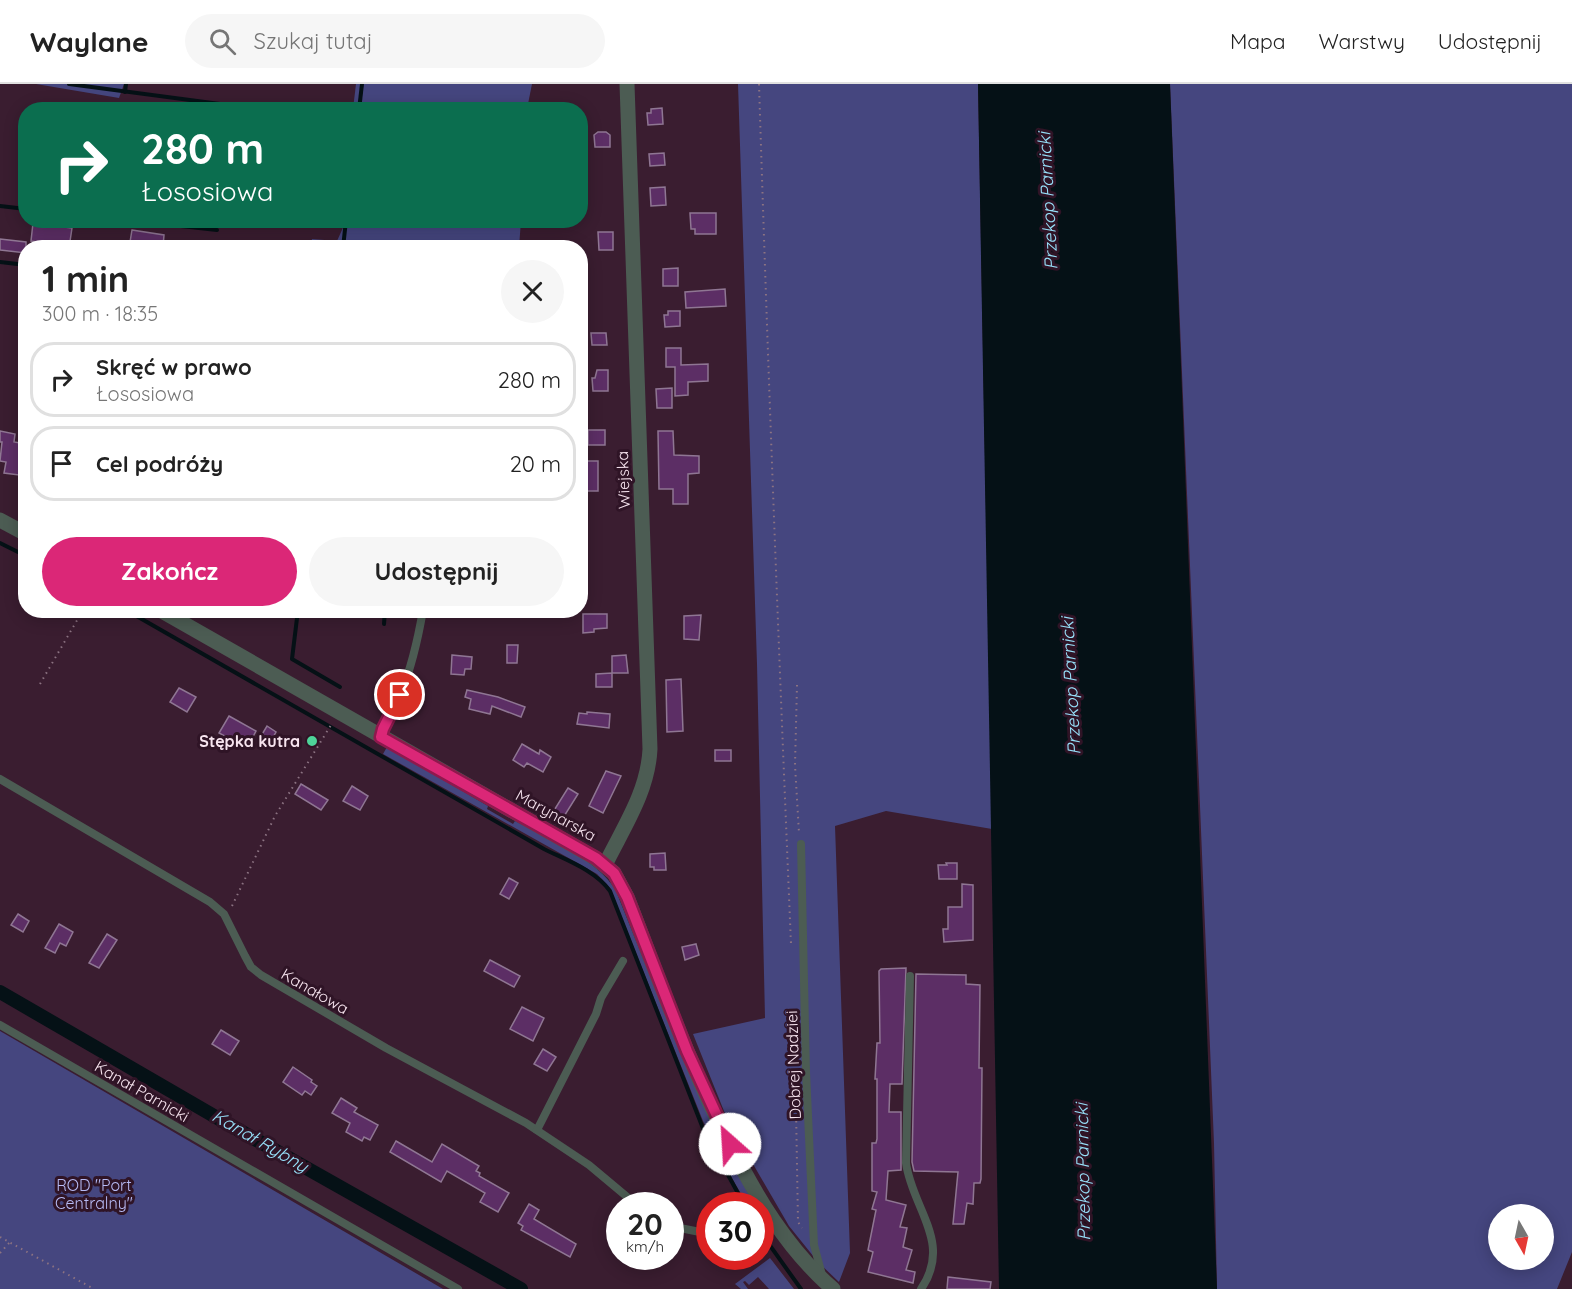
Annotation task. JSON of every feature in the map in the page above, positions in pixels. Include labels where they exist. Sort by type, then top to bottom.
[{"type":"street","name":"Wiejska","points":[[605,865],[643,788],[650,763],[627,84]]},
{"type":"street","points":[[0,520],[18,530]]},
{"type":"street","name":"Marynarska","points":[[179,618],[605,865],[617,879],[627,897],[687,1051],[753,1192]]},
{"type":"street","name":"Marynarska","points":[[774,1234],[829,1286]]},
{"type":"lane","points":[[381,737],[412,665],[421,618]]},
{"type":"lane","name":"Kanałowa","points":[[0,779],[210,902],[225,914],[245,957],[251,967],[261,975],[537,1130],[589,1165],[621,1192]]},
{"type":"lane","name":"Dobrej Nadziei","points":[[801,844],[805,1049],[814,1245],[829,1286]]},
{"type":"lane","points":[[537,1130],[596,1014],[601,998],[623,961]]},
{"type":"lane","points":[[910,976],[906,1163],[908,1178],[929,1226],[934,1248],[931,1271],[921,1289]]},
{"type":"lane","name":"Kanał Parnicki","points":[[0,1025],[458,1289]]},
{"type":"path","points":[[759,84],[780,704],[792,946]]},
{"type":"path","points":[[40,684],[78,618]]},
{"type":"path","points":[[797,685],[795,765],[797,823],[801,844]]},
{"type":"path","points":[[225,914],[232,906],[275,816],[332,722]]},
{"type":"path","points":[[796,1106],[798,1222],[814,1245]]},
{"type":"path","points":[[0,1237],[94,1289]]},
{"type":"path","points":[[0,1253],[10,1242]]},
{"type":"green space","points":[[36,84],[124,84],[119,98]]},
{"type":"green space","points":[[356,84],[532,84],[528,102],[354,102]]},
{"type":"green space","points":[[738,84],[978,84],[992,829],[886,811],[835,826],[850,1253],[839,1282],[818,1262],[789,1226],[774,1200],[774,1192],[769,1192],[728,1121],[693,1034],[765,1018],[757,664]]},
{"type":"green space","points":[[1170,84],[1572,84],[1572,1252],[1557,1289],[1217,1289],[1214,1143]]},
{"type":"green space","points":[[343,228],[520,228],[520,240],[337,240]]},
{"type":"green space","points":[[387,747],[488,806],[487,809],[513,824],[515,821],[571,851],[597,869],[608,880],[616,891],[662,1006],[749,1192],[740,1192],[703,1121],[610,888],[597,874],[383,754]]},
{"type":"green space","name":"ROD \"Port Centralny\"","points":[[0,1031],[443,1289],[0,1289]]},
{"type":"green space","points":[[774,1263],[794,1289],[769,1289],[758,1277],[749,1285],[743,1282],[748,1289],[741,1289],[735,1284],[754,1270],[774,1270]]},
{"type":"water","name":"Przekop Parnicki","points":[[978,84],[1170,84],[1217,1289],[999,1289]]},
{"type":"building","points":[[662,108],[663,124],[648,125],[647,113],[651,113],[651,109]]},
{"type":"building","points":[[598,132],[606,132],[610,135],[610,147],[595,147],[594,135]]},
{"type":"building","points":[[664,153],[665,165],[650,166],[649,154]]},
{"type":"building","points":[[665,187],[666,205],[651,206],[650,188]]},
{"type":"building","points":[[690,213],[716,213],[716,234],[695,234],[695,229],[691,229]]},
{"type":"building","points":[[32,228],[72,228],[70,240],[31,240]]},
{"type":"building","points":[[132,230],[164,235],[164,240],[130,240]]},
{"type":"building","points":[[598,232],[613,232],[613,250],[599,250]]},
{"type":"building","points":[[0,239],[18,241],[18,252],[0,250]]},
{"type":"building","points":[[678,268],[678,286],[663,286],[663,269]]},
{"type":"building","points":[[725,289],[726,306],[686,308],[685,292]]},
{"type":"building","points":[[668,311],[680,311],[680,326],[665,327],[664,315],[668,315]]},
{"type":"building","points":[[591,333],[606,333],[607,345],[592,345]]},
{"type":"building","points":[[666,348],[681,348],[681,365],[708,364],[708,381],[688,382],[688,395],[675,396],[675,367],[666,367]]},
{"type":"building","points":[[597,370],[608,370],[608,391],[593,391],[592,378],[595,378]]},
{"type":"building","points":[[672,388],[672,408],[657,408],[656,389]]},
{"type":"building","points":[[588,430],[605,430],[605,445],[588,445]]},
{"type":"building","points":[[0,431],[15,434],[14,442],[18,443],[18,475],[4,473],[6,462],[0,461],[2,442],[0,442]]},
{"type":"building","points":[[658,431],[673,431],[674,455],[699,456],[699,473],[688,474],[688,504],[673,504],[673,489],[659,489]]},
{"type":"building","points":[[588,461],[598,461],[598,491],[588,491]]},
{"type":"building","points":[[588,614],[607,614],[607,628],[583,633],[583,618],[588,618]]},
{"type":"building","points":[[701,615],[699,640],[684,639],[684,616]]},
{"type":"building","points":[[507,645],[518,645],[517,663],[507,663]]},
{"type":"building","points":[[452,655],[472,657],[471,669],[465,669],[464,675],[451,674]]},
{"type":"building","points":[[626,655],[628,673],[612,673],[612,656]]},
{"type":"building","points":[[612,673],[612,687],[596,687],[596,674]]},
{"type":"building","points":[[681,679],[683,731],[667,732],[666,680]]},
{"type":"building","points":[[179,688],[196,697],[187,712],[170,702]]},
{"type":"building","points":[[467,690],[498,697],[525,707],[521,717],[492,706],[490,714],[469,709],[471,699],[465,697]]},
{"type":"building","points":[[587,712],[610,714],[609,728],[577,724],[579,713],[587,714]]},
{"type":"building","points":[[229,716],[256,731],[247,748],[219,733]]},
{"type":"building","points":[[267,726],[276,732],[268,746],[258,741]]},
{"type":"building","points":[[522,744],[539,754],[540,750],[551,757],[543,772],[527,763],[524,767],[513,760]]},
{"type":"building","points":[[715,750],[731,750],[731,761],[715,761]]},
{"type":"building","points":[[606,771],[621,776],[603,813],[589,806]]},
{"type":"building","points":[[301,784],[328,800],[321,810],[295,794]]},
{"type":"building","points":[[352,786],[368,796],[360,810],[343,801]]},
{"type":"building","points":[[568,788],[578,794],[563,818],[553,812]]},
{"type":"building","points":[[665,853],[666,870],[654,870],[654,867],[650,867],[650,854]]},
{"type":"building","points":[[946,863],[957,863],[957,879],[939,879],[938,865],[947,865]]},
{"type":"building","points":[[509,878],[518,883],[509,899],[500,894]]},
{"type":"building","points":[[962,884],[973,885],[973,940],[944,942],[943,929],[948,929],[948,907],[962,907]]},
{"type":"building","points":[[18,914],[29,921],[23,932],[11,925]]},
{"type":"building","points":[[59,924],[73,932],[66,946],[60,943],[55,953],[45,948]]},
{"type":"building","points":[[107,934],[117,940],[99,968],[89,963]]},
{"type":"building","points":[[696,944],[699,955],[685,960],[682,947]]},
{"type":"building","points":[[490,960],[520,976],[514,987],[484,971]]},
{"type":"building","points":[[906,968],[902,1084],[890,1084],[889,1112],[901,1112],[901,1170],[888,1171],[886,1200],[906,1205],[900,1227],[907,1228],[903,1247],[912,1250],[906,1270],[915,1272],[913,1283],[868,1272],[873,1252],[868,1250],[876,1210],[872,1209],[877,1192],[872,1191],[872,1143],[876,1143],[877,1139],[877,1079],[875,1079],[877,1043],[880,1043],[879,971]]},
{"type":"building","points":[[916,974],[966,975],[966,984],[980,985],[981,1179],[980,1183],[974,1183],[973,1204],[967,1203],[964,1224],[953,1224],[958,1172],[914,1171],[912,1162]]},
{"type":"building","points":[[522,1007],[544,1018],[533,1041],[510,1029]]},
{"type":"building","points":[[221,1030],[239,1041],[230,1055],[212,1044]]},
{"type":"building","points":[[543,1049],[556,1057],[547,1071],[534,1064]]},
{"type":"building","points":[[293,1067],[317,1086],[311,1095],[305,1091],[302,1095],[283,1082]]},
{"type":"building","points":[[341,1098],[357,1108],[354,1112],[378,1125],[370,1140],[364,1137],[362,1141],[346,1132],[350,1123],[332,1113]]},
{"type":"building","points":[[396,1141],[432,1162],[442,1144],[479,1166],[476,1171],[480,1173],[479,1176],[509,1193],[498,1212],[480,1202],[485,1193],[447,1171],[441,1182],[390,1152]]},
{"type":"building","points":[[529,1204],[539,1210],[534,1219],[576,1244],[570,1257],[521,1230],[523,1226],[518,1223]]},
{"type":"building","points":[[948,1277],[991,1282],[990,1289],[947,1289]]},
{"type":"waterway","points":[[69,84],[205,102]]},
{"type":"waterway","points":[[125,92],[126,84]]},
{"type":"waterway","points":[[360,102],[362,84]]},
{"type":"waterway","points":[[0,206],[18,208]]},
{"type":"waterway","points":[[199,228],[217,230]]},
{"type":"waterway","points":[[344,240],[345,228]]},
{"type":"waterway","points":[[0,262],[18,264]]},
{"type":"waterway","points":[[0,543],[18,552]]},
{"type":"waterway","points":[[140,618],[544,849],[580,866],[604,884],[610,891],[704,1131],[737,1192]]},
{"type":"waterway","points":[[297,618],[292,659],[340,687]]},
{"type":"waterway","points":[[384,618],[384,624]]},
{"type":"waterway","name":"Kanał Rybny","points":[[0,992],[521,1289]]},
{"type":"waterway","points":[[774,1251],[801,1289]]},
{"type":"place","name":"Stępka kutra","points":[[312,741]]},
{"type":"route","points":[[400,695],[381,737],[596,858],[614,873],[627,897],[687,1051],[730,1144]]}]
